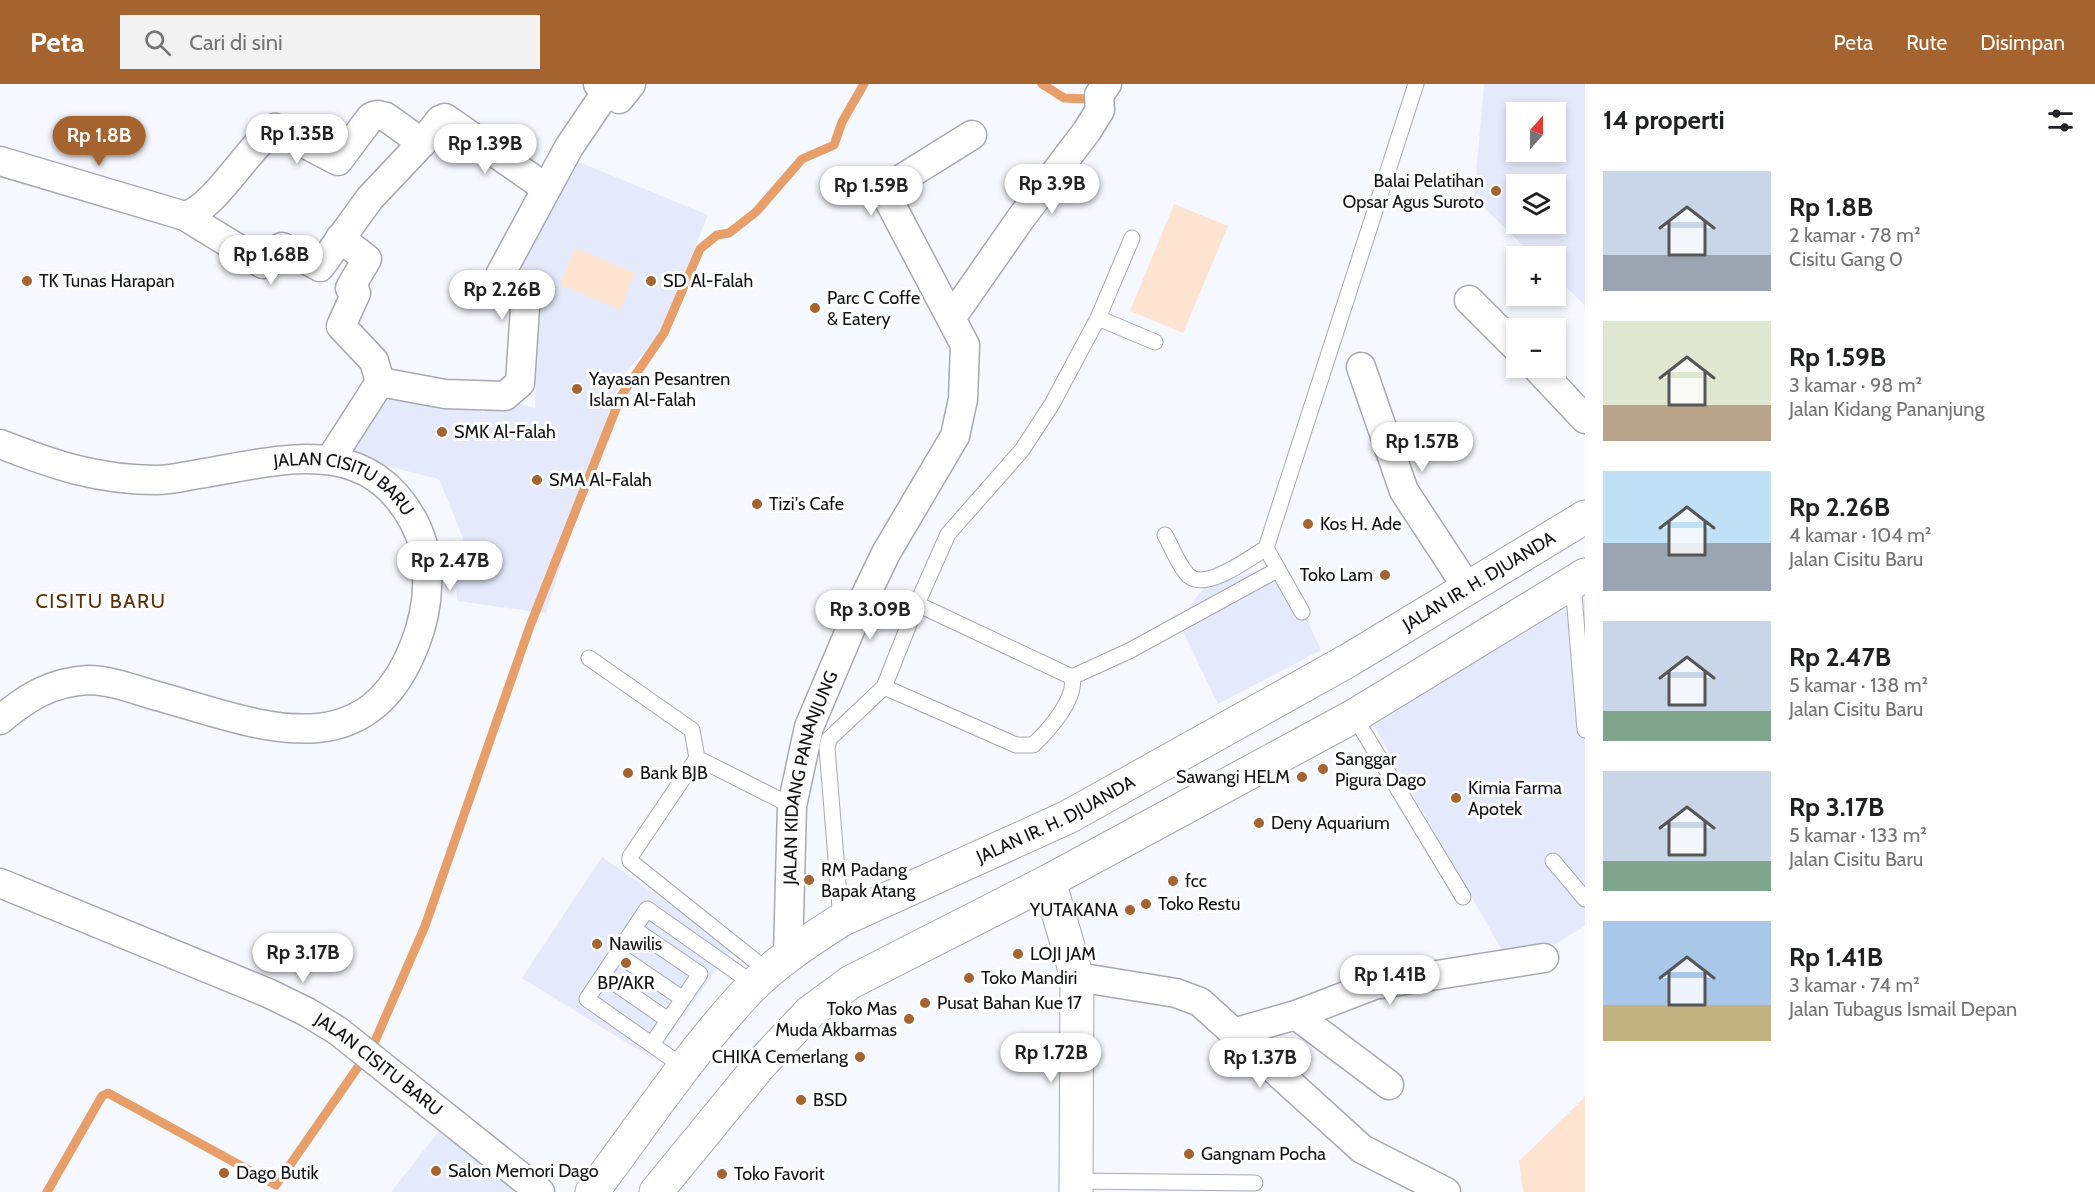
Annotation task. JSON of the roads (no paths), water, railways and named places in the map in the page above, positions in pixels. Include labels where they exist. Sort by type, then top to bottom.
[{"type":"main road","name":"JALAN IR. H. DJUANDA","points":[[592,1192],[685,1068],[744,995],[771,971],[841,920],[1068,817],[1349,660],[1585,517]]},
{"type":"main road","points":[[656,1192],[760,1065],[810,1012],[852,982],[1049,881],[1363,711],[1579,579]]},
{"type":"main road","points":[[1349,660],[1363,711]]},
{"type":"main road","points":[[1049,881],[1077,977],[1076,1187]]},
{"type":"street","points":[[972,135],[887,188],[886,195],[952,317],[1021,218],[1087,131],[1100,110],[1099,95],[1107,84]]},
{"type":"street","points":[[380,382],[445,394],[506,396],[520,383],[526,293],[503,281],[500,275],[569,147],[612,86]]},
{"type":"street","points":[[185,216],[193,214],[206,202],[275,128],[338,161],[371,117],[376,115],[386,117],[422,143]]},
{"type":"street","points":[[0,161],[185,216],[263,264],[269,262],[282,247],[320,267],[370,198],[422,143],[440,120],[449,119],[512,167],[546,188]]},
{"type":"street","points":[[330,460],[380,382],[374,361],[341,326],[356,293],[350,288],[367,259],[340,238]]},
{"type":"street","points":[[1469,300],[1506,337]]},
{"type":"street","name":"JALAN KIDANG PANANJUNG","points":[[771,971],[792,806],[809,727],[858,609],[897,534],[955,436],[966,379],[965,345],[952,317]]},
{"type":"street","points":[[1361,367],[1404,491],[1467,587]]},
{"type":"street","points":[[1547,378],[1585,419]]},
{"type":"street","name":"JALAN CISITU BARU","points":[[0,444],[66,469],[122,479],[161,480],[304,457],[330,460],[360,469],[385,484],[407,510],[421,535],[428,567],[426,602],[416,643],[397,681],[373,708],[338,726],[305,730],[268,726],[91,680],[62,683],[37,692],[0,720]]},
{"type":"street","name":"JALAN CISITU BARU","points":[[0,883],[268,993],[307,1012],[338,1031],[540,1192]]},
{"type":"street","points":[[1233,1033],[1296,1015],[1374,985],[1544,958]]},
{"type":"street","points":[[1077,977],[1176,993],[1200,1002],[1362,1149],[1446,1192]]},
{"type":"street","points":[[1296,1015],[1389,1085]]},
{"type":"lane","points":[[1165,535],[1190,576],[1199,580],[1211,580],[1266,548],[1416,84]]},
{"type":"lane","points":[[841,920],[827,748],[830,739],[884,687],[948,534],[1022,450],[1052,404],[1098,318],[1132,238]]},
{"type":"lane","points":[[1098,318],[1155,342]]},
{"type":"lane","points":[[1266,548],[1302,612]]},
{"type":"lane","points":[[858,609],[917,604],[1072,677],[1130,651],[1277,570]]},
{"type":"lane","points":[[1579,579],[1585,730]]},
{"type":"lane","points":[[589,658],[692,730],[697,758],[630,857],[630,861],[771,971]]},
{"type":"lane","points":[[884,687],[1016,745],[1025,746],[1033,745],[1055,724],[1071,688],[1072,677]]},
{"type":"lane","points":[[1363,711],[1463,897]]},
{"type":"lane","points":[[697,758],[792,806]]},
{"type":"lane","points":[[1553,861],[1585,899]]},
{"type":"lane","points":[[685,1068],[587,999],[647,909],[771,971]]},
{"type":"lane","points":[[634,929],[700,974],[652,1044]]},
{"type":"lane","points":[[617,954],[683,999]]},
{"type":"lane","points":[[603,975],[668,1020]]},
{"type":"lane","points":[[1076,1187],[1255,1183]]},
{"type":"waterway","points":[[375,1041],[425,926],[530,626],[621,396],[664,333],[700,249],[717,235],[729,233],[756,212],[802,159],[834,145],[842,122],[864,84]]},
{"type":"waterway","points":[[1042,84],[1064,98],[1088,99],[1093,93]]},
{"type":"waterway","points":[[47,1192],[102,1096],[108,1093],[276,1185],[358,1067]]},
{"type":"place","name":"Balai Pelatihan Opsar Agus Suroto","points":[[1496,191]]},
{"type":"place","name":"TK Tunas Harapan","points":[[27,281]]},
{"type":"place","name":"SD Al-Falah","points":[[651,281]]},
{"type":"place","name":"Parc C Coffe & Eatery","points":[[815,308]]},
{"type":"place","name":"Yayasan Pesantren Islam Al-Falah","points":[[577,389]]},
{"type":"place","name":"SMK Al-Falah","points":[[442,432]]},
{"type":"place","name":"SMA Al-Falah","points":[[537,480]]},
{"type":"place","name":"Tizi's Cafe","points":[[757,504]]},
{"type":"place","name":"Kos H. Ade","points":[[1308,524]]},
{"type":"place","name":"Toko Lam","points":[[1385,575]]},
{"type":"place","name":"Sanggar Pigura Dago","points":[[1323,769]]},
{"type":"place","name":"Bank BJB","points":[[628,773]]},
{"type":"place","name":"Sawangi HELM","points":[[1302,777]]},
{"type":"place","name":"Kimia Farma Apotek","points":[[1456,798]]},
{"type":"place","name":"Deny Aquarium","points":[[1259,823]]},
{"type":"place","name":"RM Padang Bapak Atang","points":[[809,880]]},
{"type":"place","name":"fcc","points":[[1173,881]]},
{"type":"place","name":"Toko Restu","points":[[1146,904]]},
{"type":"place","name":"YUTAKANA","points":[[1130,910]]},
{"type":"place","name":"Nawilis","points":[[597,944]]},
{"type":"place","name":"LOJI JAM","points":[[1018,954]]},
{"type":"place","name":"BP/AKR","points":[[626,963]]},
{"type":"place","name":"Toko Mandiri","points":[[969,978]]},
{"type":"place","name":"Pusat Bahan Kue 17","points":[[925,1003]]},
{"type":"place","name":"Toko Mas Muda Akbarmas","points":[[909,1019]]},
{"type":"place","name":"CHIKA Cemerlang","points":[[860,1057]]},
{"type":"place","name":"BSD","points":[[801,1100]]},
{"type":"place","name":"Gangnam Pocha","points":[[1189,1154]]},
{"type":"place","name":"Salon Memori Dago","points":[[436,1171]]},
{"type":"place","name":"Dago Butik","points":[[224,1173]]},
{"type":"place","name":"Toko Favorit","points":[[722,1174]]},
{"type":"district","name":"CISITU BARU","points":[[101,601]]}]
